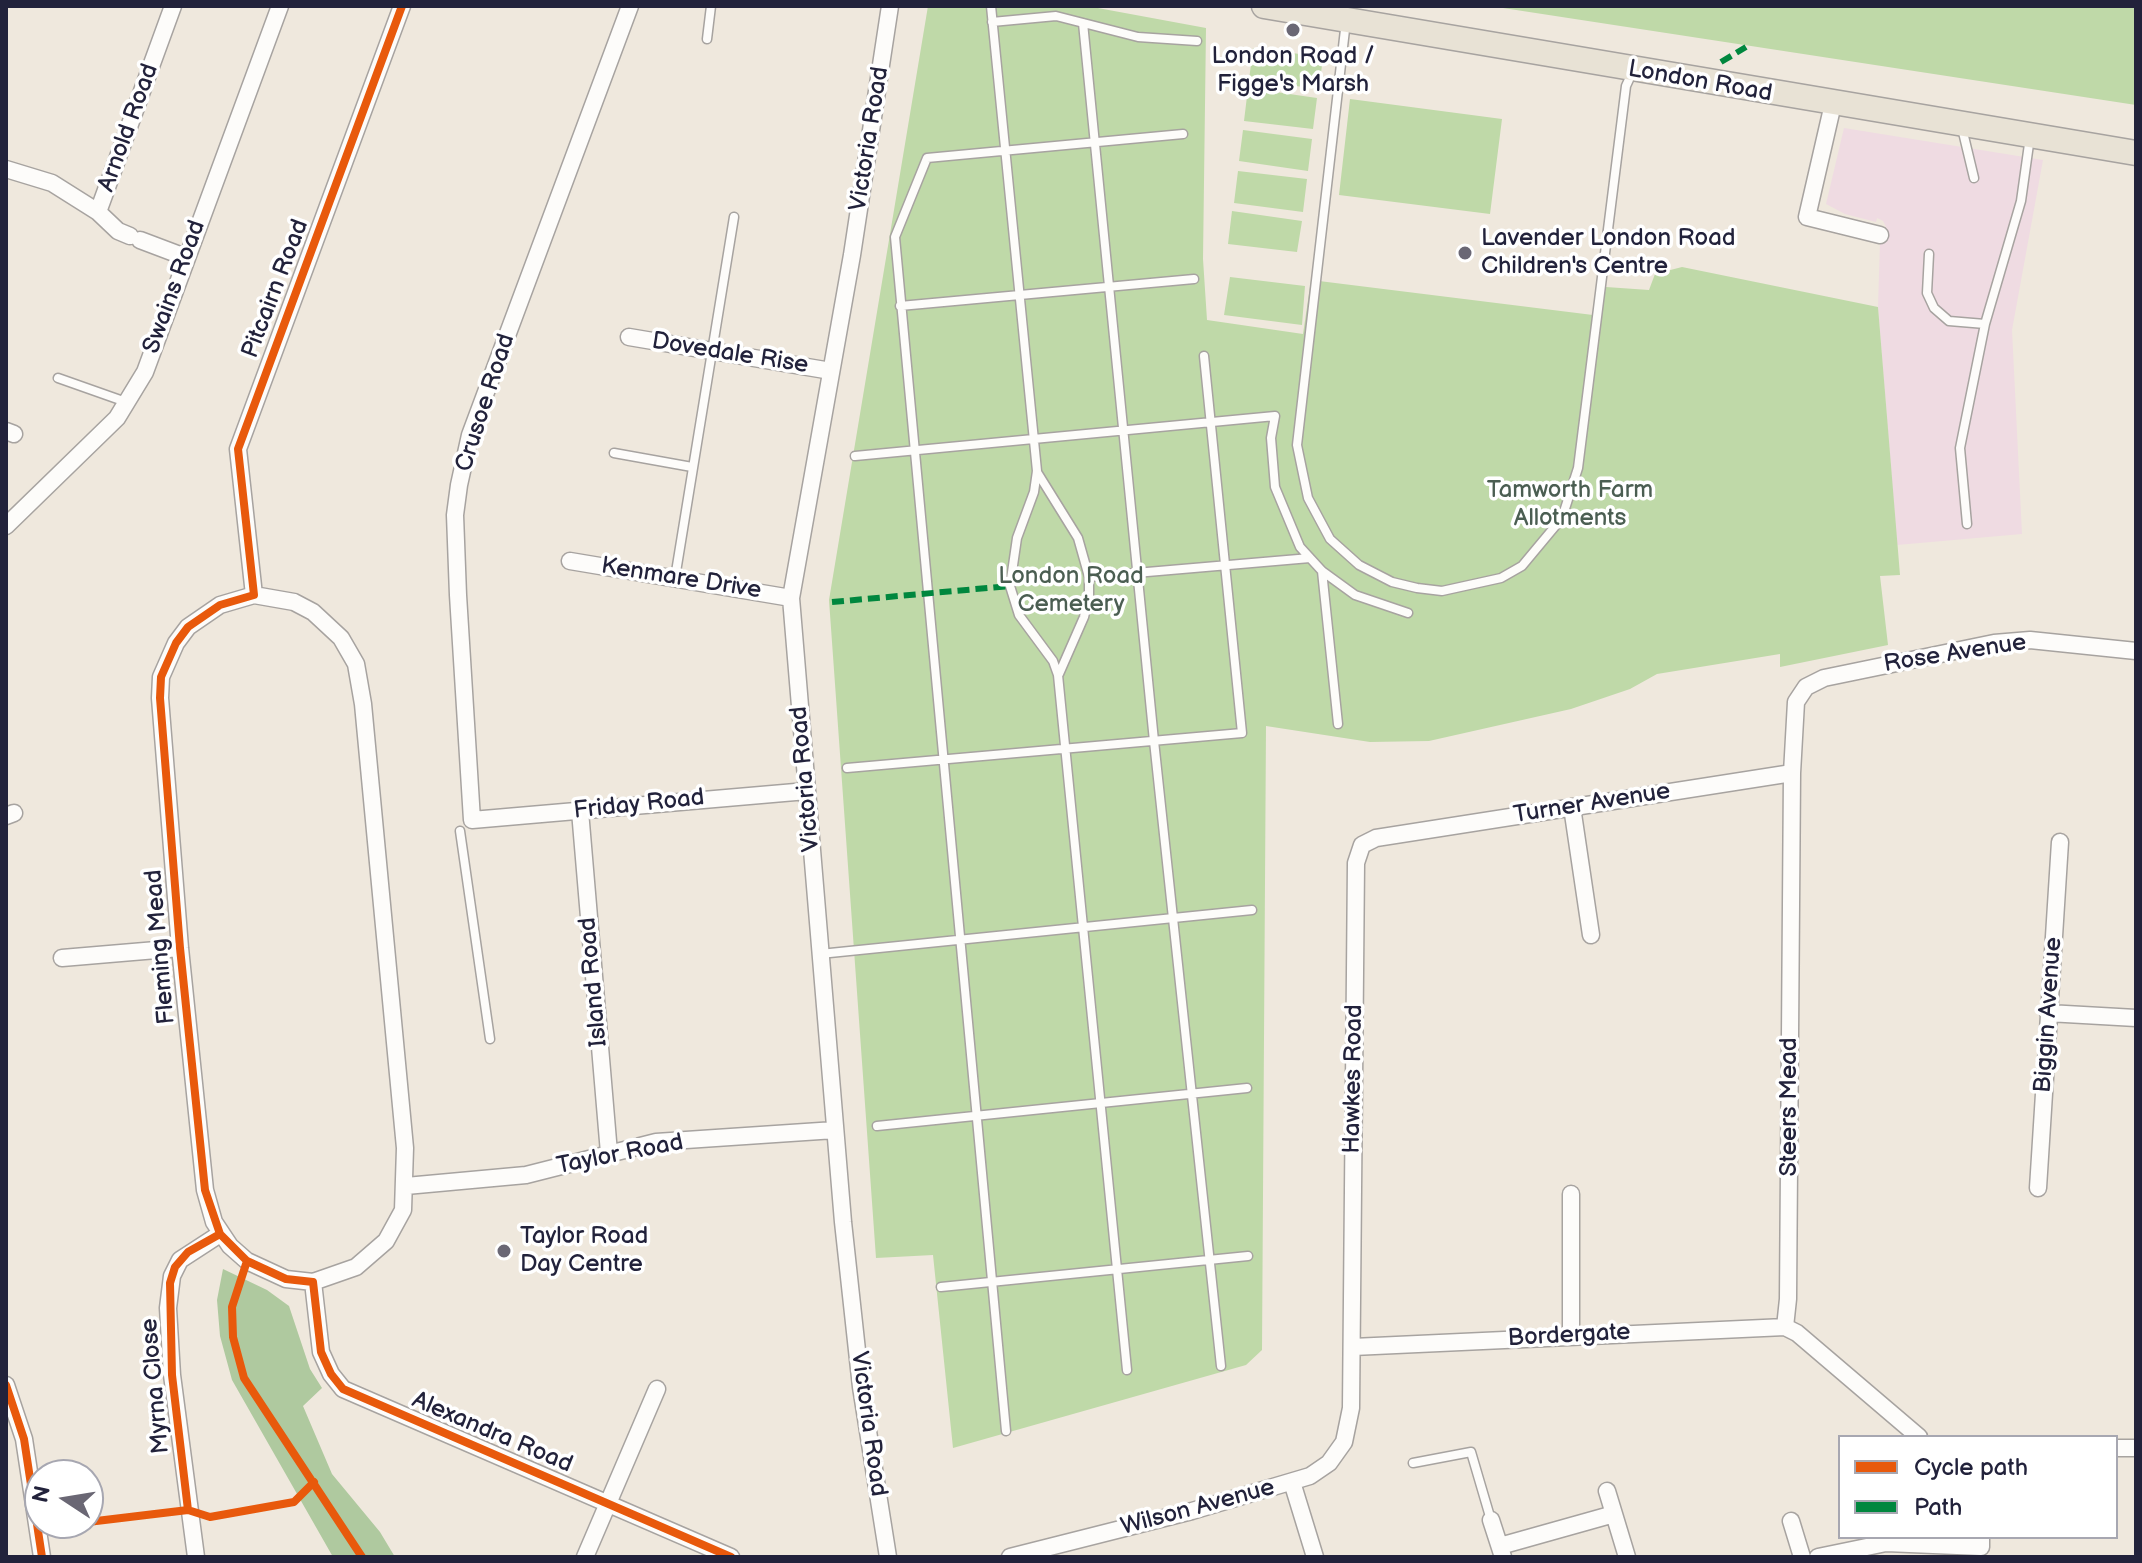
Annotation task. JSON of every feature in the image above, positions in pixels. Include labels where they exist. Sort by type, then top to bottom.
[{"type":"main road","name":"London Road","points":[[1264,6],[1633,71],[2136,153]]},
{"type":"street","name":"Arnold Road","points":[[173,6],[98,212],[118,231],[185,257]]},
{"type":"street","name":"Swains Road","points":[[6,526],[117,418],[145,372],[280,6]]},
{"type":"street","name":"Pitcairn Road","points":[[254,595],[238,449],[402,6]]},
{"type":"street","name":"Crusoe Road","points":[[466,826],[455,515],[459,485],[470,435],[630,6]]},
{"type":"street","name":"Victoria Road","points":[[888,1557],[861,1387],[835,1130],[791,598],[890,6]]},
{"type":"street","points":[[1833,104],[1807,217],[1880,235]]},
{"type":"street","points":[[6,169],[52,183],[98,212]]},
{"type":"street","name":"Dovedale Rise","points":[[629,337],[831,371]]},
{"type":"street","name":"Kenmare Drive","points":[[570,561],[791,598]]},
{"type":"street","name":"Fleming Mead","points":[[254,595],[294,602],[313,612],[341,638],[356,664],[364,720],[406,1186],[396,1225],[374,1254],[342,1273],[313,1282],[286,1279],[259,1269],[220,1234],[205,1190],[180,948],[160,698],[161,677],[176,643],[188,627],[220,605],[254,595]]},
{"type":"street","name":"Rose Avenue","points":[[1794,713],[1800,694],[1813,682],[1931,654],[2030,640],[2136,651]]},
{"type":"street","name":"Steers Mead","points":[[1785,1327],[1789,1283],[1794,713]]},
{"type":"street","name":"Turner Avenue","points":[[1393,836],[1792,773]]},
{"type":"street","name":"Friday Road","points":[[466,826],[649,802],[807,791]]},
{"type":"street","points":[[1572,807],[1591,935]]},
{"type":"street","name":"Island Road","points":[[580,811],[609,1153]]},
{"type":"street","name":"Hawkes Road","points":[[1353,1347],[1356,863],[1359,850],[1368,841],[1393,836]]},
{"type":"street","name":"Biggin Avenue","points":[[2038,1188],[2060,842]]},
{"type":"street","points":[[62,958],[180,948]]},
{"type":"street","points":[[2048,1013],[2136,1018]]},
{"type":"street","name":"Taylor Road","points":[[406,1186],[526,1175],[656,1142],[835,1130]]},
{"type":"street","points":[[1571,1194],[1571,1335]]},
{"type":"street","name":"Myrna Close","points":[[196,1557],[172,1375],[168,1308],[172,1276],[180,1260],[220,1234]]},
{"type":"street","name":"Alexandra Road","points":[[313,1282],[321,1352],[331,1374],[343,1389],[731,1557]]},
{"type":"street","points":[[1785,1327],[1797,1333],[1917,1435]]},
{"type":"street","name":"Bordergate","points":[[1353,1347],[1785,1327]]},
{"type":"street","name":"Wilson Avenue","points":[[1010,1557],[1292,1482],[1322,1469],[1344,1442],[1350,1427],[1353,1347]]},
{"type":"street","points":[[6,1385],[24,1439],[42,1557]]},
{"type":"street","points":[[585,1557],[657,1389]]},
{"type":"street","name":"Wilson Avenue","points":[[1292,1482],[1315,1557]]},
{"type":"street","points":[[1607,1491],[1627,1557]]},
{"type":"street","points":[[1491,1520],[1501,1552],[1614,1514]]},
{"type":"street","points":[[1791,1521],[1802,1557]]},
{"type":"street","points":[[1818,1557],[1886,1543],[1981,1547],[1981,1539]]},
{"type":"lane","points":[[707,39],[711,6]]},
{"type":"lane","points":[[991,6],[1037,471],[1034,492],[1017,538],[1010,586],[1019,615],[1053,661],[1058,675],[1127,1370]]},
{"type":"lane","points":[[992,22],[1056,16],[1138,37],[1197,41]]},
{"type":"lane","points":[[1346,20],[1297,445],[1308,498],[1330,539],[1359,565],[1392,582],[1417,588],[1442,591],[1501,578],[1522,566],[1562,518],[1578,468],[1626,86],[1633,71]]},
{"type":"lane","points":[[1083,23],[1154,741],[1221,1366]]},
{"type":"lane","points":[[1961,126],[1974,178]]},
{"type":"lane","points":[[1006,1431],[895,237],[927,158],[1183,134]]},
{"type":"lane","points":[[1967,524],[1960,448],[1985,324],[2021,201],[2030,136]]},
{"type":"lane","points":[[675,578],[734,217]]},
{"type":"lane","points":[[1929,254],[1927,293],[1934,308],[1949,321],[1985,324]]},
{"type":"lane","points":[[900,306],[1194,279]]},
{"type":"lane","points":[[847,768],[1242,733],[1204,356]]},
{"type":"lane","points":[[58,378],[127,403]]},
{"type":"lane","points":[[855,456],[1275,416],[1271,438],[1275,487],[1292,533],[1322,571],[1369,602],[1408,613]]},
{"type":"lane","points":[[614,453],[692,467]]},
{"type":"lane","points":[[1037,471],[1078,538],[1089,577],[1084,617],[1058,675]]},
{"type":"lane","points":[[1089,577],[1310,558]]},
{"type":"lane","points":[[1322,571],[1338,724]]},
{"type":"lane","points":[[466,826],[490,1039]]},
{"type":"lane","points":[[820,954],[1252,910]]},
{"type":"lane","points":[[877,1126],[1247,1088]]},
{"type":"lane","points":[[941,1287],[1248,1256]]},
{"type":"lane","points":[[1413,1463],[1471,1452],[1491,1520]]},
{"type":"shaded area","points":[[1844,128],[2043,160],[2012,330],[2022,534],[1897,545],[1878,307],[1880,242],[1886,240],[1887,229],[1883,221],[1877,218],[1876,222],[1845,214],[1826,204]]},
{"type":"green space","name":"London Road Cemetery","points":[[928,6],[1087,6],[1206,28],[1203,259],[1207,320],[1303,334],[1311,280],[1601,316],[1606,287],[1649,290],[1655,274],[1682,267],[1878,307],[1900,575],[1880,576],[1888,645],[1780,667],[1780,654],[1657,674],[1630,689],[1571,709],[1429,741],[1370,742],[1266,726],[1262,1350],[1246,1365],[953,1448],[933,1255],[876,1258],[829,600]]},
{"type":"green space","points":[[1490,6],[2136,6],[2136,105]]},
{"type":"green space","points":[[1253,48],[1323,57],[1319,89],[1249,80]]},
{"type":"green space","points":[[1248,88],[1317,98],[1313,129],[1244,121]]},
{"type":"green space","points":[[1350,99],[1502,119],[1490,214],[1339,195]]},
{"type":"green space","points":[[1243,130],[1312,139],[1308,171],[1239,161]]},
{"type":"green space","points":[[1238,171],[1307,179],[1303,212],[1234,203]]},
{"type":"green space","points":[[1232,211],[1302,221],[1297,252],[1228,244]]},
{"type":"green space","points":[[1230,277],[1305,286],[1302,325],[1224,315]]},
{"type":"green space","points":[[223,1269],[267,1290],[289,1306],[310,1369],[322,1388],[303,1406],[332,1474],[380,1532],[395,1557],[333,1557],[232,1380],[220,1336],[217,1300]]},
{"type":"marked path","points":[[1721,62],[1746,47]]},
{"type":"marked path","points":[[832,602],[1010,586]]},
{"type":"cycle path","points":[[402,6],[238,449],[254,595],[220,605],[188,627],[176,643],[161,677],[160,698],[180,948],[205,1190],[220,1234],[247,1261],[286,1279],[313,1282],[321,1352],[331,1374],[343,1389],[731,1557]]},
{"type":"cycle path","points":[[188,1510],[172,1375],[170,1283],[175,1267],[188,1252],[220,1234]]},
{"type":"cycle path","points":[[247,1261],[232,1307],[233,1337],[244,1378],[362,1557]]},
{"type":"cycle path","points":[[6,1385],[24,1439],[42,1557]]},
{"type":"cycle path","points":[[104,1520],[188,1510],[210,1517],[294,1502],[314,1482]]},
{"type":"place","name":"London Road / Figge's Marsh","points":[[1293,30]]},
{"type":"place","name":"Lavender London Road Children's Centre","points":[[1465,253]]},
{"type":"place","name":"Taylor Road Day Centre","points":[[504,1251]]},
{"type":"park label","name":"Tamworth Farm Allotments","points":[[1570,505]]}]
